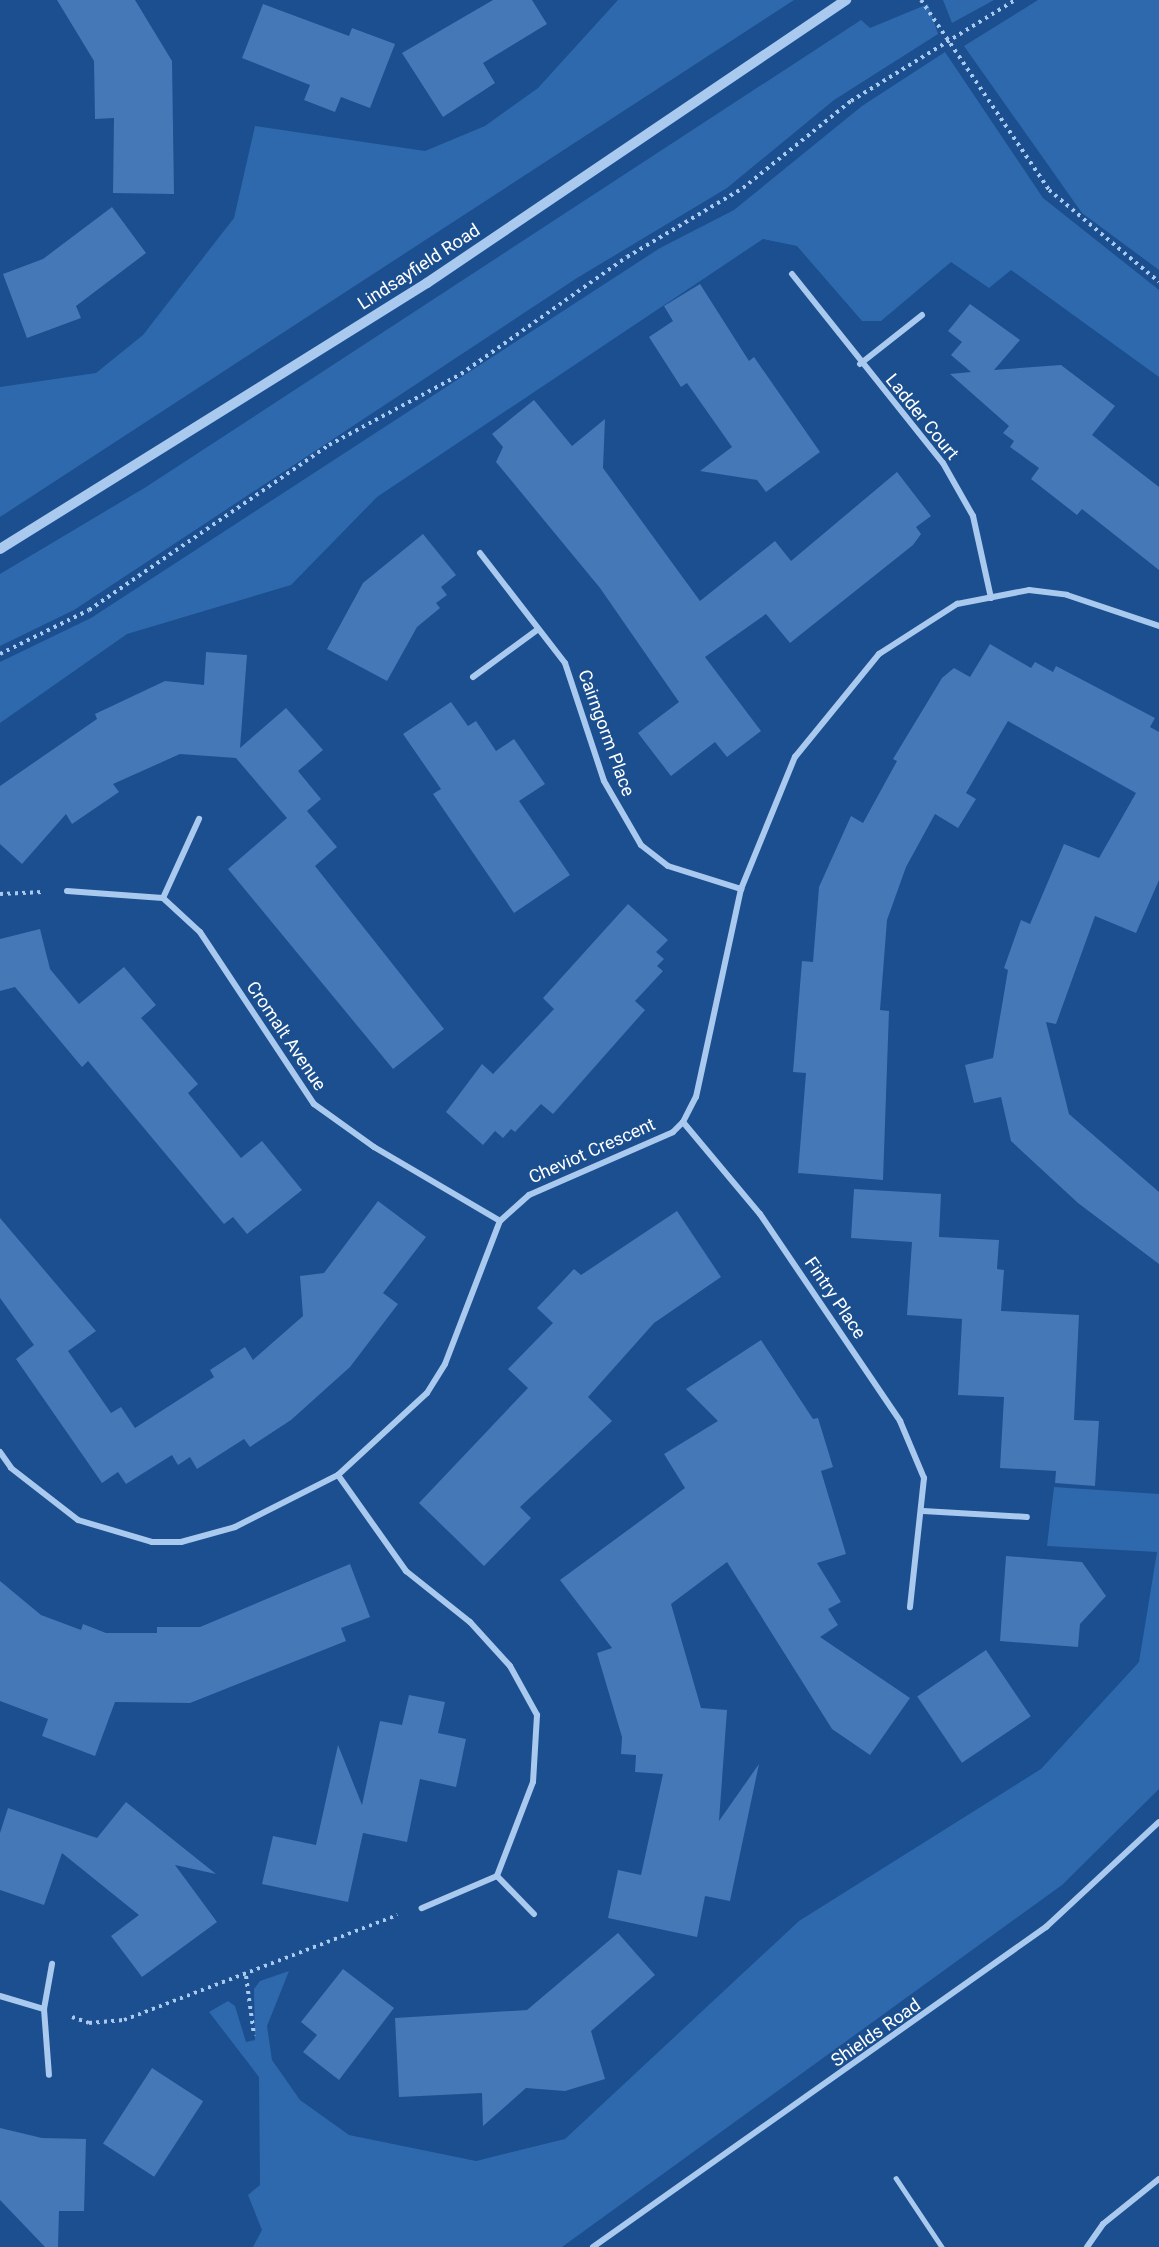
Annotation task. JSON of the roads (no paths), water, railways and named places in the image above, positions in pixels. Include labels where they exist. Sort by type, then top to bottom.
[{"type":"street","name":"Lindsayfield Road","points":[[0,549],[427,283],[846,0]]},
{"type":"street","name":"Ladder Court","points":[[792,274],[860,364],[943,463],[973,516],[991,598]]},
{"type":"street","points":[[860,364],[922,315]]},
{"type":"street","name":"Cairngorm Place","points":[[480,553],[537,630],[565,663],[604,781],[641,845],[668,867],[741,889]]},
{"type":"street","name":"Cheviot Crescent","points":[[0,1452],[11,1468],[78,1520],[152,1542],[181,1542],[235,1527],[338,1474],[427,1392],[445,1364],[500,1221],[529,1194],[673,1132],[683,1122],[696,1097],[741,889],[795,757],[879,654],[957,604],[1029,590],[1067,595],[1159,626]]},
{"type":"street","points":[[472,677],[537,630]]},
{"type":"street","points":[[67,891],[163,898],[199,819]]},
{"type":"street","name":"Cromalt Avenue","points":[[163,898],[200,932],[314,1104],[500,1221]]},
{"type":"street","name":"Fintry Place","points":[[683,1122],[760,1214],[900,1421],[924,1478],[923,1511],[910,1607]]},
{"type":"street","points":[[338,1474],[406,1570],[470,1622],[510,1666],[537,1715],[533,1782],[497,1876],[422,1908]]},
{"type":"street","points":[[923,1511],[1027,1517]]},
{"type":"street","name":"Shields Road","points":[[593,2247],[1027,1942],[1159,1822]]},
{"type":"street","points":[[497,1876],[534,1914]]},
{"type":"street","points":[[49,2075],[44,2009],[52,1964]]},
{"type":"street","points":[[0,1996],[44,2009]]},
{"type":"street","points":[[1087,2247],[1103,2224],[1159,2179]]},
{"type":"lane","points":[[896,2178],[942,2247]]}]
